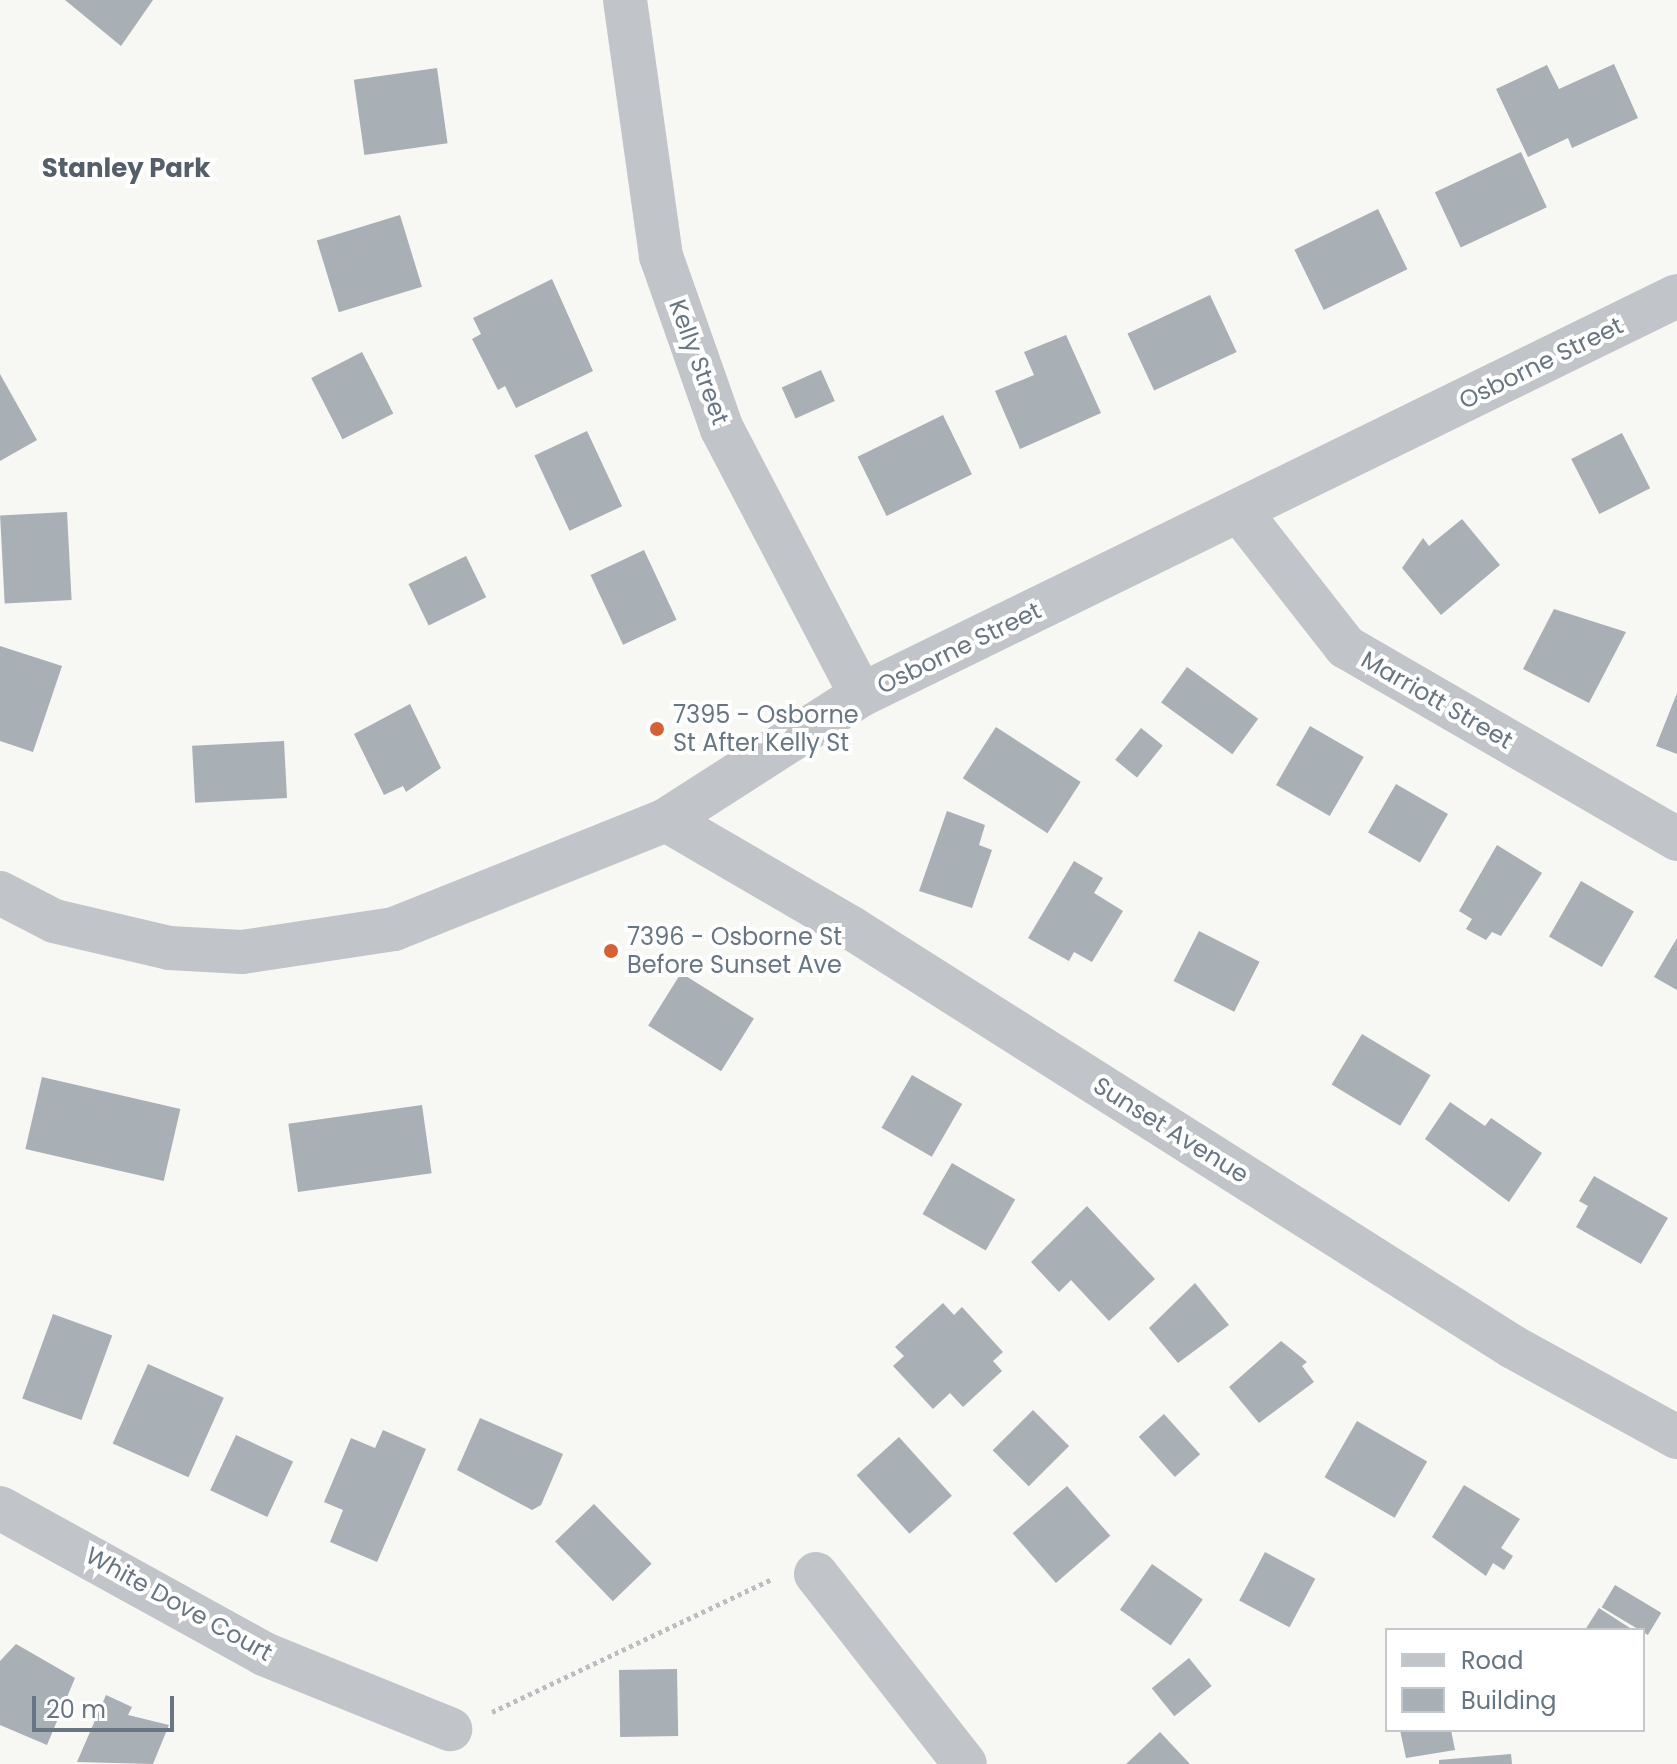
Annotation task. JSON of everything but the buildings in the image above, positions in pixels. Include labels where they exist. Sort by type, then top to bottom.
[{"type":"street","name":"Kelly Street","points":[[625,0],[661,256],[722,429],[861,695]]},
{"type":"street","name":"Osborne Street","points":[[0,893],[87,932],[242,952],[394,929],[666,820],[861,695],[1677,296]]},
{"type":"street","name":"Marriott Street","points":[[1240,512],[1346,647],[1677,839]]},
{"type":"street","name":"Sunset Avenue","points":[[666,820],[853,929],[1513,1347],[1677,1437]]},
{"type":"street","name":"White Dove Court","points":[[0,1508],[264,1654],[450,1729]]},
{"type":"street","points":[[816,1574],[965,1764]]},
{"type":"path","points":[[450,1729],[536,1695],[782,1574],[816,1574]]},
{"type":"place","name":"7395 - Osborne St After Kelly St","points":[[657,729]]},
{"type":"place","name":"7396 - Osborne St Before Sunset Ave","points":[[611,951]]},
{"type":"district","name":"Stanley Park","points":[[126,169]]}]
